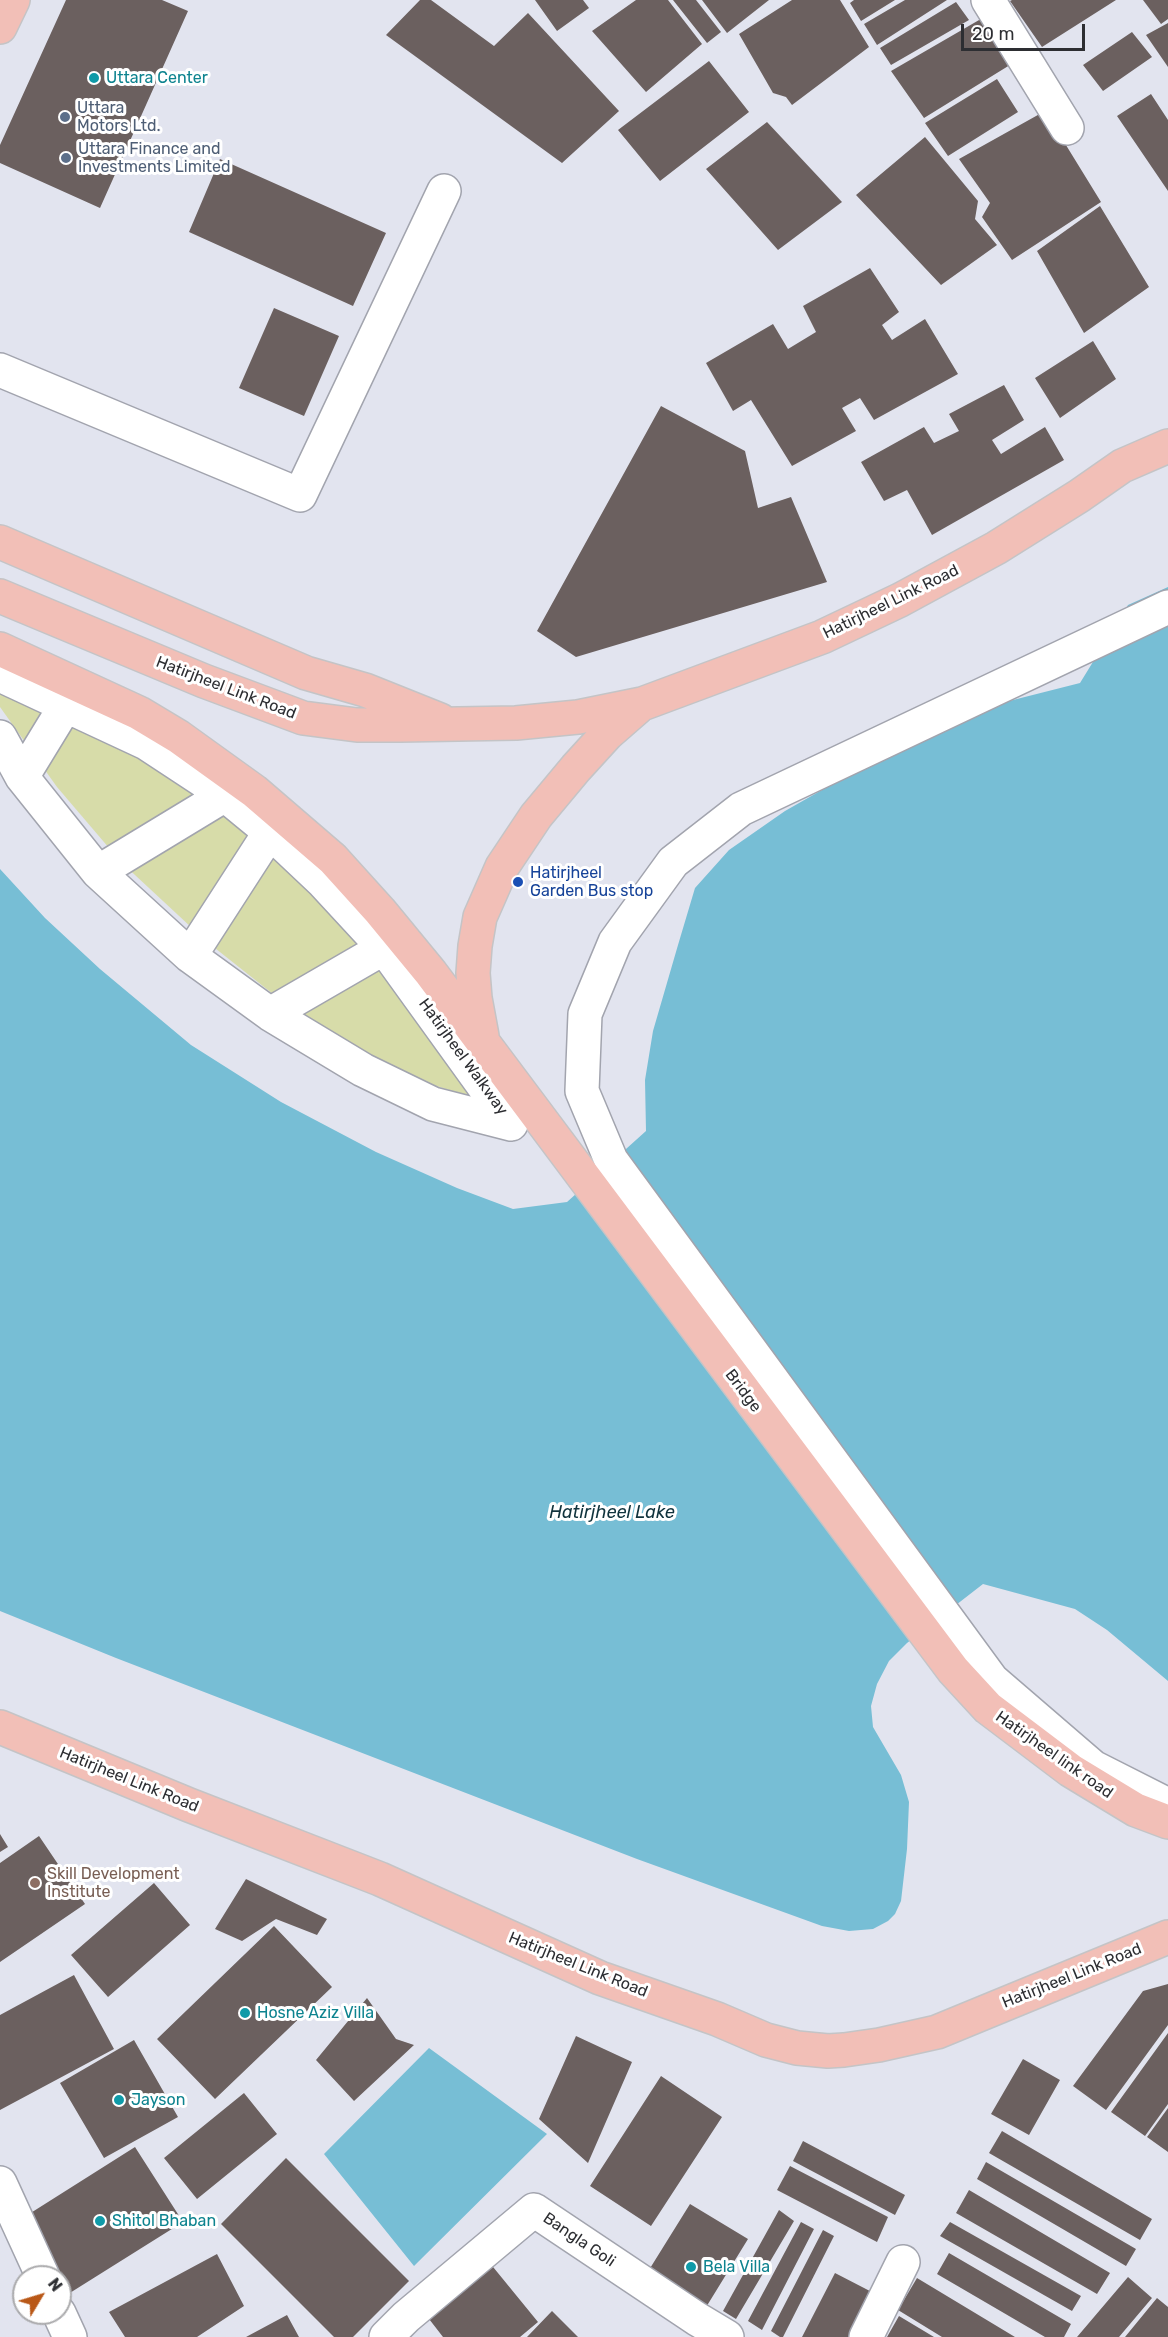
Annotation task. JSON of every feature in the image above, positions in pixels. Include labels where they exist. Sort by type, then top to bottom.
[{"type":"main road","points":[[0,27],[13,0]]},
{"type":"main road","name":"Hatirjheel Link Road","points":[[0,596],[204,681],[303,718],[357,724],[516,723],[578,717],[642,704],[822,637],[900,600],[996,548],[1079,496],[1122,466],[1168,425]]},
{"type":"main road","name":"Hatirjheel Link Road","points":[[1122,466],[1168,446]]},
{"type":"main road","points":[[0,542],[306,673],[365,690],[448,723]]},
{"type":"main road","name":"Hatirjheel Link Road","points":[[0,650],[139,713],[178,737],[254,791],[333,859],[431,973],[534,1111]]},
{"type":"main road","name":"Hatirjheel Link Road","points":[[483,1042],[475,990],[475,946],[480,917],[502,867],[536,816],[576,768],[607,734],[642,704]]},
{"type":"main road","name":"Bridge","points":[[534,1111],[953,1670]]},
{"type":"main road","name":"Hatirjheel link road","points":[[953,1670],[988,1708],[1070,1770],[1136,1810],[1168,1822]]},
{"type":"main road","name":"Hatirjheel Link Road","points":[[0,1727],[189,1805],[380,1879],[600,1978],[717,2019],[766,2040],[797,2048],[844,2050],[937,2032],[1168,1937]]},
{"type":"street","points":[[988,0],[1067,128]]},
{"type":"street","points":[[0,370],[300,495],[444,191]]},
{"type":"street","points":[[1168,607],[741,809],[673,862],[615,942],[585,1014],[582,1091],[611,1160],[992,1680],[1093,1767],[1168,1805]]},
{"type":"street","name":"Hatirjheel Walkway","points":[[0,675],[146,743],[225,795],[270,832],[323,882],[384,948],[511,1124],[433,1104],[363,1070],[270,1014],[190,956],[98,872],[22,777],[0,737]]},
{"type":"street","points":[[22,777],[66,705]]},
{"type":"street","points":[[98,872],[225,795]]},
{"type":"street","points":[[190,956],[270,832]]},
{"type":"street","points":[[270,1014],[384,948]]},
{"type":"street","points":[[0,2183],[37,2265]]},
{"type":"street","name":"Bangla Goli","points":[[386,2337],[414,2310],[534,2210],[726,2337]]},
{"type":"street","points":[[866,2337],[903,2262]]},
{"type":"green space","points":[[0,683],[84,720],[276,845],[492,1103],[420,1081],[369,1056],[278,998],[206,941],[121,862],[57,787],[0,707]]},
{"type":"water","name":"Hatirjheel Lake","points":[[1168,587],[1168,1681],[1107,1630],[1075,1609],[983,1584],[907,1643],[889,1661],[877,1684],[871,1706],[873,1727],[901,1775],[909,1802],[901,1901],[895,1914],[888,1921],[873,1929],[849,1931],[822,1926],[637,1859],[0,1611],[0,869],[45,918],[100,969],[191,1045],[281,1102],[376,1152],[457,1188],[513,1209],[567,1202],[646,1131],[645,1080],[653,1031],[678,945],[695,888],[729,850],[785,811],[938,724],[1013,700],[1080,683],[1128,605]]},
{"type":"water","points":[[429,2048],[547,2134],[414,2266],[324,2154]]},
{"type":"building","name":"Uttara Center","points":[[66,0],[162,0],[188,11],[100,208],[0,163],[0,145]]},
{"type":"building","points":[[420,0],[431,0],[494,46],[528,13],[619,111],[562,163],[386,35]]},
{"type":"building","points":[[535,0],[583,0],[589,8],[557,31]]},
{"type":"building","points":[[636,0],[668,0],[702,44],[646,92],[592,31]]},
{"type":"building","points":[[673,0],[696,0],[721,32],[707,43]]},
{"type":"building","points":[[702,0],[769,0],[727,33]]},
{"type":"building","points":[[792,0],[840,0],[869,47],[792,105],[786,97],[773,93],[739,34]]},
{"type":"building","points":[[854,0],[895,0],[861,21],[850,3]]},
{"type":"building","points":[[905,0],[947,0],[877,45],[864,24]]},
{"type":"building","points":[[1116,0],[1042,47],[1010,1]]},
{"type":"building","points":[[1143,0],[1168,0],[1168,19],[1161,24]]},
{"type":"building","points":[[956,2],[969,20],[891,65],[880,48]]},
{"type":"building","points":[[986,16],[1018,60],[924,118],[891,71]]},
{"type":"building","points":[[1168,23],[1168,67],[1146,35]]},
{"type":"building","points":[[1132,32],[1152,57],[1103,91],[1083,65]]},
{"type":"building","points":[[709,61],[749,112],[660,181],[618,130]]},
{"type":"building","points":[[997,79],[1018,112],[948,156],[925,123]]},
{"type":"building","points":[[1151,94],[1168,120],[1168,191],[1117,116]]},
{"type":"building","points":[[1045,111],[1101,202],[1012,260],[982,217],[990,203],[959,159]]},
{"type":"building","points":[[767,122],[842,202],[778,250],[706,169]]},
{"type":"building","points":[[925,137],[978,201],[975,219],[997,245],[941,285],[856,195]]},
{"type":"building","points":[[220,159],[386,233],[353,306],[189,232]]},
{"type":"building","points":[[1100,206],[1149,287],[1084,333],[1037,251]]},
{"type":"building","points":[[870,268],[899,312],[882,325],[892,340],[925,319],[958,374],[874,420],[860,398],[842,408],[856,431],[792,466],[751,400],[733,411],[706,363],[773,324],[788,349],[816,332],[803,306]]},
{"type":"building","points":[[274,308],[339,336],[304,416],[239,388]]},
{"type":"building","points":[[1093,341],[1116,379],[1060,418],[1035,378]]},
{"type":"building","points":[[1004,385],[1024,420],[992,440],[1001,454],[1045,427],[1064,460],[932,535],[907,490],[884,501],[861,462],[924,427],[934,443],[959,431],[949,414]]},
{"type":"building","points":[[661,406],[745,451],[758,508],[791,497],[827,582],[576,657],[537,631]]},
{"type":"building","points":[[0,1834],[8,1847],[0,1852]]},
{"type":"building","name":"Skill Development Institute","points":[[39,1836],[85,1904],[0,1962],[0,1863]]},
{"type":"building","points":[[246,1879],[327,1919],[317,1935],[276,1919],[242,1941],[215,1929]]},
{"type":"building","points":[[154,1883],[190,1925],[108,1997],[71,1955]]},
{"type":"building","name":"Hosne Aziz Villa","points":[[274,1926],[332,1987],[215,2099],[157,2039]]},
{"type":"building","points":[[74,1975],[114,2049],[0,2110],[0,2015]]},
{"type":"building","points":[[1168,1984],[1168,2025],[1106,2110],[1073,2086],[1143,1991]]},
{"type":"building","points":[[367,1998],[396,2039],[414,2045],[354,2101],[316,2060]]},
{"type":"building","points":[[1168,2033],[1168,2104],[1145,2136],[1111,2112]]},
{"type":"building","points":[[576,2036],[632,2062],[588,2163],[539,2119]]},
{"type":"building","name":"Jayson","points":[[134,2040],[178,2117],[104,2158],[60,2083]]},
{"type":"building","points":[[1023,2059],[1060,2080],[1029,2135],[991,2114]]},
{"type":"building","points":[[661,2076],[722,2117],[651,2226],[590,2186]]},
{"type":"building","points":[[244,2093],[277,2134],[197,2199],[164,2158]]},
{"type":"building","points":[[1168,2108],[1168,2152],[1147,2137]]},
{"type":"building","points":[[1002,2131],[1152,2219],[1140,2240],[989,2153]]},
{"type":"building","points":[[803,2141],[905,2195],[895,2215],[793,2161]]},
{"type":"building","name":"Shitol Bhaban","points":[[135,2147],[183,2222],[72,2292],[72,2265],[46,2265],[18,2221]]},
{"type":"building","points":[[286,2158],[409,2281],[353,2337],[334,2337],[221,2224]]},
{"type":"building","points":[[986,2162],[1136,2249],[1126,2266],[977,2179]]},
{"type":"building","points":[[790,2166],[888,2217],[877,2242],[777,2190]]},
{"type":"building","points":[[969,2190],[1110,2273],[1097,2294],[956,2213]]},
{"type":"building","name":"Bela Villa","points":[[690,2204],[748,2239],[692,2330],[634,2294]]},
{"type":"building","points":[[779,2210],[794,2221],[736,2319],[723,2311]]},
{"type":"building","points":[[801,2222],[814,2229],[762,2330],[748,2321]]},
{"type":"building","points":[[950,2222],[1081,2296],[1072,2311],[940,2236]]},
{"type":"building","points":[[823,2230],[834,2236],[783,2337],[780,2337],[771,2331]]},
{"type":"building","points":[[480,2251],[538,2322],[520,2337],[443,2337],[419,2306]]},
{"type":"building","points":[[949,2253],[1071,2324],[1064,2337],[1045,2337],[937,2274]]},
{"type":"building","points":[[217,2254],[244,2306],[197,2337],[125,2337],[109,2312]]},
{"type":"building","points":[[835,2273],[895,2304],[878,2337],[802,2337]]},
{"type":"building","points":[[1128,2277],[1152,2298],[1119,2337],[1077,2337]]},
{"type":"building","points":[[917,2278],[1015,2337],[942,2337],[898,2310]]},
{"type":"building","points":[[1157,2298],[1168,2307],[1168,2337],[1125,2337]]},
{"type":"building","points":[[552,2311],[578,2337],[527,2337]]},
{"type":"building","points":[[287,2315],[299,2337],[246,2337]]},
{"type":"building","points":[[899,2316],[934,2337],[887,2337]]},
{"type":"place","name":"Uttara Center","points":[[94,78]]},
{"type":"place","name":"Uttara Motors Ltd.","points":[[65,117]]},
{"type":"place","name":"Uttara Finance and Investments Limited","points":[[66,158]]},
{"type":"place","name":"Hatirjheel Garden Bus stop","points":[[518,882]]},
{"type":"place","name":"Skill Development Institute","points":[[35,1883]]},
{"type":"place","name":"Hosne Aziz Villa","points":[[245,2013]]},
{"type":"place","name":"Jayson","points":[[119,2100]]},
{"type":"place","name":"Shitol Bhaban","points":[[100,2221]]},
{"type":"place","name":"Bela Villa","points":[[691,2267]]}]
